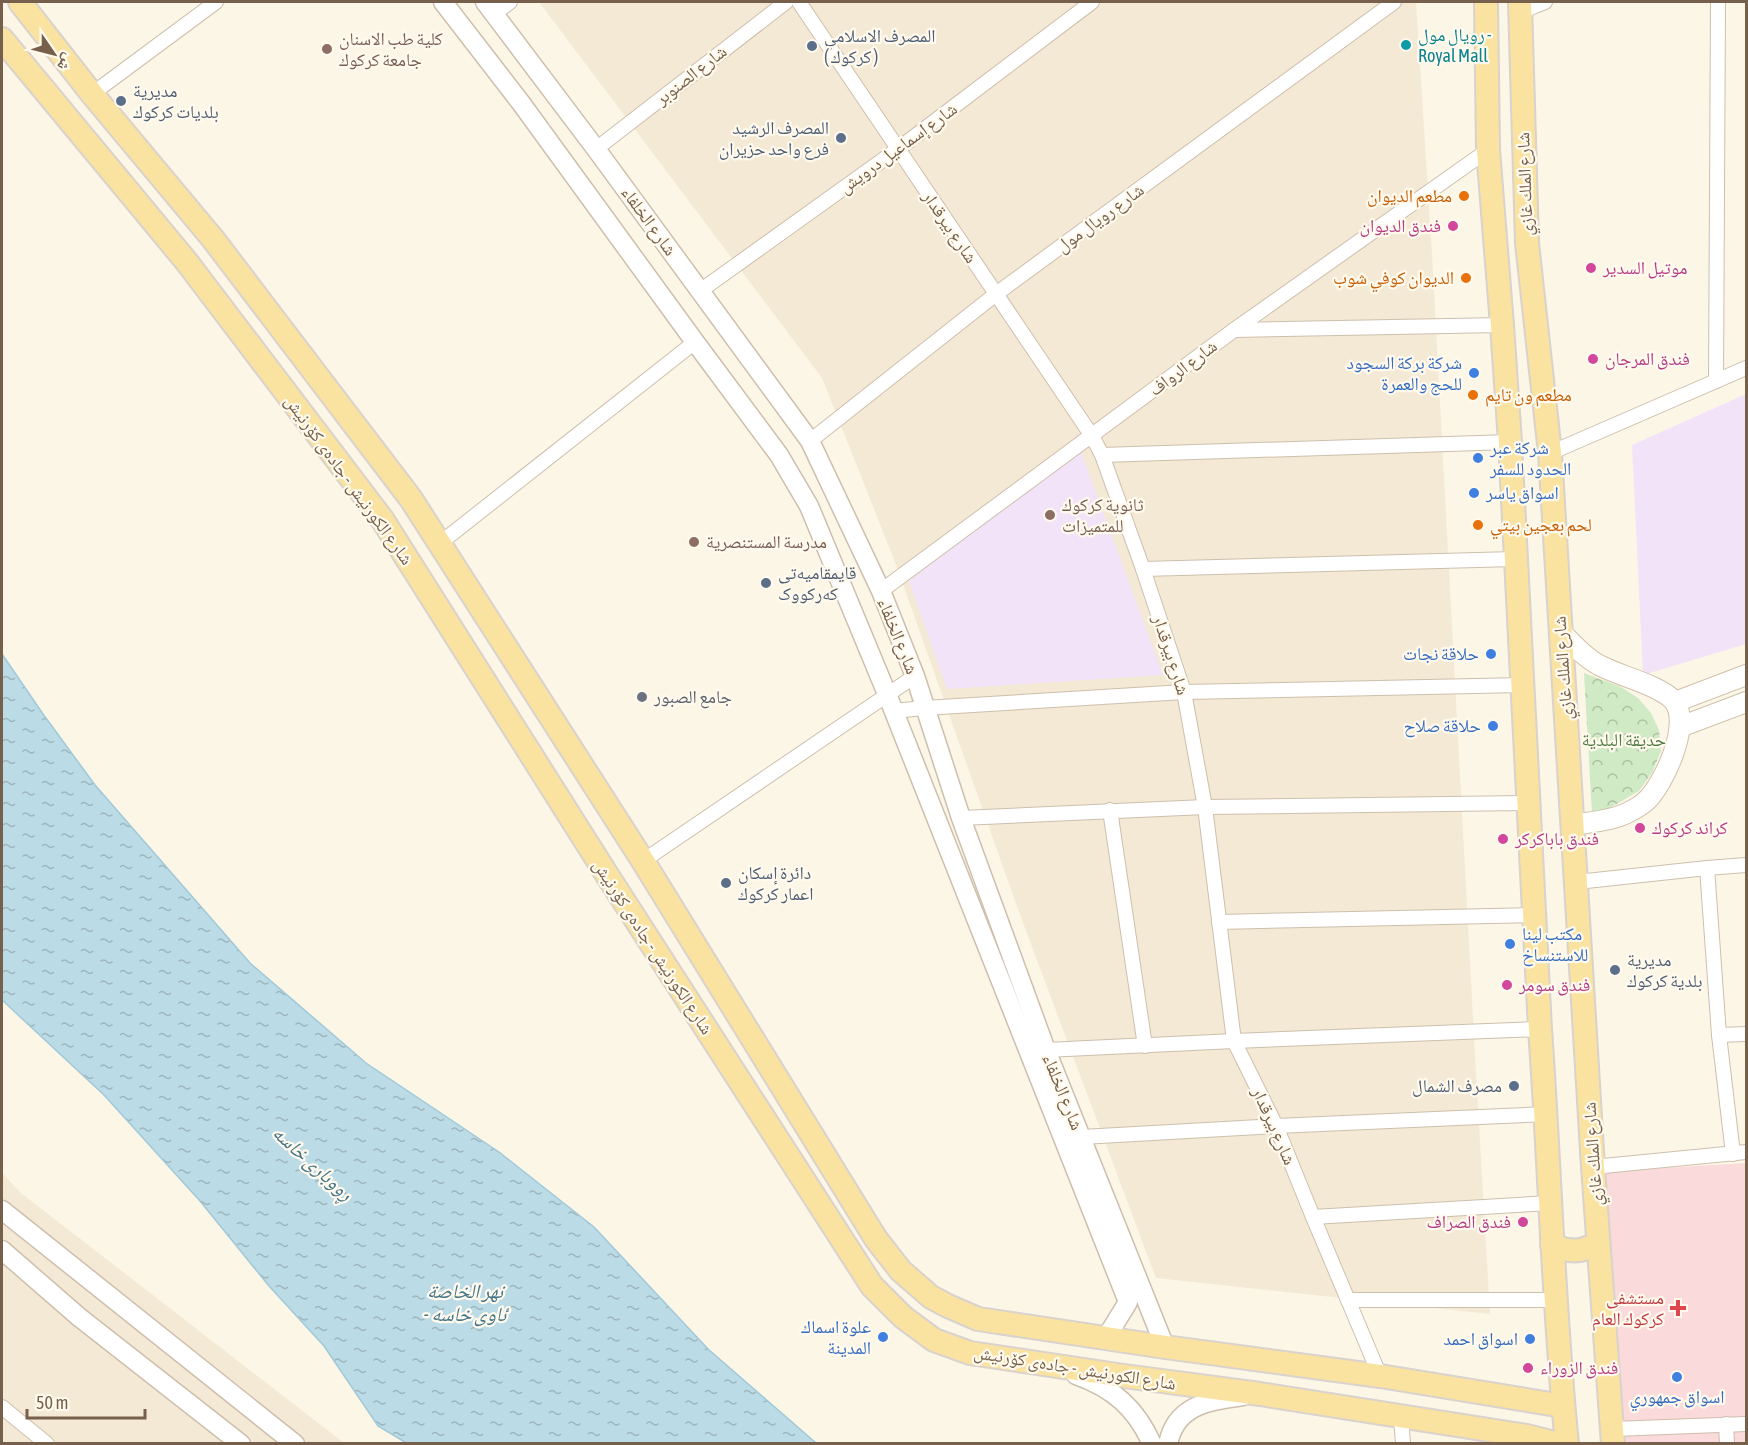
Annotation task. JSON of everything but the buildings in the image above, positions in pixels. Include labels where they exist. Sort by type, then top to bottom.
[{"type":"main road","name":"شارع الكورنيش - جادەی کۆرنیش","points":[[20,2],[92,94],[213,239],[411,500],[643,861],[876,1239],[901,1270],[931,1297],[978,1319],[1380,1376],[1563,1406]]},
{"type":"main road","name":"شارع الملك غازي","points":[[1486,2],[1488,150],[1510,442],[1552,1244],[1567,1443]]},
{"type":"main road","name":"شارع الملك غازي","points":[[1520,7],[1527,243],[1550,453],[1593,1167],[1613,1436]]},
{"type":"main road","name":"شارع الكورنيش - جادەی کۆرنیش","points":[[2,39],[186,261],[382,519],[615,888],[872,1286],[903,1317],[934,1340],[970,1353],[1260,1394],[1559,1443]]},
{"type":"main road","points":[[1496,246],[1527,243]]},
{"type":"main road","points":[[239,330],[266,309]]},
{"type":"main road","points":[[272,374],[299,353]]},
{"type":"main road","points":[[1561,632],[1596,664],[1665,693],[1675,702],[1680,727],[1673,756],[1664,776],[1646,801],[1625,814],[1573,825]]},
{"type":"main road","points":[[1675,702],[1746,675]]},
{"type":"main road","points":[[1680,727],[1746,702]]},
{"type":"main road","points":[[788,1156],[814,1139]]},
{"type":"main road","points":[[1552,1244],[1567,1251],[1576,1251],[1592,1247],[1598,1242]]},
{"type":"main road","points":[[1527,1437],[1535,1419],[1531,1402]]},
{"type":"street","points":[[92,94],[216,2]]},
{"type":"street","points":[[443,2],[521,103],[779,454],[809,506],[891,703],[1128,1302],[1106,1338]]},
{"type":"street","points":[[490,8],[510,2]]},
{"type":"street","name":"شارع الصنوبر","points":[[596,149],[786,2]]},
{"type":"street","name":"شارع بيرقدار","points":[[799,2],[1092,436],[1102,455],[1184,692],[1205,807],[1234,1041],[1276,1126],[1380,1376]]},
{"type":"street","name":"شارع إسماعيل درويش","points":[[700,291],[898,149],[1092,2]]},
{"type":"street","name":"شارع رويال مول","points":[[810,441],[996,294],[1394,2]]},
{"type":"street","points":[[1520,7],[1545,2]]},
{"type":"street","points":[[1716,381],[1718,2]]},
{"type":"street","name":"شارع الخلفاء","points":[[490,8],[810,441],[881,591],[915,676],[961,818],[1046,1050],[1165,1347]]},
{"type":"street","name":"شارع الرواف","points":[[881,591],[1234,330],[1488,150]]},
{"type":"street","points":[[1234,330],[1502,325]]},
{"type":"street","points":[[438,544],[695,342]]},
{"type":"street","points":[[1550,453],[1746,368]]},
{"type":"street","points":[[1102,455],[1510,442]]},
{"type":"street","points":[[1143,569],[1515,559]]},
{"type":"street","points":[[643,861],[891,703],[915,676]]},
{"type":"street","points":[[891,703],[924,708],[1184,692],[1523,685]]},
{"type":"street","points":[[961,818],[1205,807],[1528,803]]},
{"type":"street","points":[[1110,810],[1145,1046]]},
{"type":"street","points":[[1577,882],[1746,865]]},
{"type":"street","points":[[1593,1167],[1739,1153],[1719,1035],[1707,868]]},
{"type":"street","points":[[1219,921],[1534,915]]},
{"type":"street","points":[[1046,1050],[1540,1029]]},
{"type":"street","points":[[1719,1035],[1746,1034]]},
{"type":"street","points":[[1082,1137],[1546,1114]]},
{"type":"street","points":[[1313,1217],[1551,1203]]},
{"type":"street","points":[[2,1210],[295,1443]]},
{"type":"street","points":[[2,1250],[80,1317],[241,1443]]},
{"type":"street","points":[[1348,1300],[1556,1300]]},
{"type":"street","points":[[1044,1364],[1091,1381],[1121,1399],[1141,1421],[1152,1443]]},
{"type":"street","points":[[1168,1443],[1177,1421],[1193,1407],[1214,1401],[1260,1394]]},
{"type":"street","points":[[2,1407],[47,1443]]},
{"type":"street","points":[[1401,1417],[1403,1443]]},
{"type":"street","points":[[1726,1424],[1727,1443]]},
{"type":"street","points":[[1613,1436],[1746,1424]]},
{"type":"shaded area","points":[[539,2],[1416,2],[1490,1314],[1156,1278],[1019,912],[895,562],[822,378]]},
{"type":"shaded area","points":[[1746,394],[1746,644],[1643,675],[1632,445]]},
{"type":"shaded area","name":"ثانوية كركوك للمتميزات","points":[[1080,449],[1163,675],[947,689],[909,581]]},
{"type":"shaded area","name":"مستشفى كركوك العام","points":[[1746,1163],[1746,1443],[1619,1443],[1599,1172]]},
{"type":"shaded area","points":[[2,1173],[21,1193],[344,1443],[2,1443]]},
{"type":"green space","name":"حديقة البلدية","points":[[1584,673],[1621,687],[1638,698],[1651,713],[1659,730],[1661,751],[1652,773],[1639,791],[1608,809],[1592,813]]},
{"type":"water","name":"نهر الخاصة - ئاوی خاسە","points":[[2,654],[95,785],[250,963],[366,1063],[499,1152],[594,1227],[708,1349],[816,1443],[408,1444],[378,1426],[324,1346],[269,1286],[200,1201],[104,1095],[2,1000]]},
{"type":"place","name":"رويال مول - Royal Mall","points":[[1406,45]]},
{"type":"place","name":"المصرف الاسلامي ( كركوك )","points":[[812,46]]},
{"type":"place","name":"كلية طب الاسنان جامعة كركوك","points":[[327,49]]},
{"type":"place","name":"مديرية بلديات كركوك","points":[[121,101]]},
{"type":"place","name":"المصرف الرشید فرع واحد حزیران","points":[[841,138]]},
{"type":"place","name":"مطعم الديوان","points":[[1464,196]]},
{"type":"place","name":"فندق الديوان","points":[[1453,226]]},
{"type":"place","name":"موتيل السدير","points":[[1591,268]]},
{"type":"place","name":"الديوان كوفي شوب","points":[[1466,278]]},
{"type":"place","name":"فندق المرجان","points":[[1593,359]]},
{"type":"place","name":"شركة بركة السجود للحج والعمرة","points":[[1474,373]]},
{"type":"place","name":"مطعم ون تايم","points":[[1473,395]]},
{"type":"place","name":"شركة عبر الحدود للسفر","points":[[1478,458]]},
{"type":"place","name":"اسواق ياسر","points":[[1474,493]]},
{"type":"place","name":"ثانوية كركوك للمتميزات","points":[[1050,515]]},
{"type":"place","name":"لحم بعجين بيتي","points":[[1478,525]]},
{"type":"place","name":"مدرسة المستنصرية","points":[[694,542]]},
{"type":"place","name":"قایمقامیەتی کەرکووک","points":[[766,583]]},
{"type":"place","name":"حلاقة نجات","points":[[1491,654]]},
{"type":"place","name":"جامع الصبور","points":[[642,697]]},
{"type":"place","name":"حلاقة صلاح","points":[[1493,726]]},
{"type":"place","name":"كراند كركوك","points":[[1640,828]]},
{"type":"place","name":"فندق باباكركر","points":[[1503,839]]},
{"type":"place","name":"دائرة إسكان اعمار كركوك","points":[[726,883]]},
{"type":"place","name":"مكتب لينا للاستنساخ","points":[[1510,944]]},
{"type":"place","name":"مديرية بلدية كركوك","points":[[1615,970]]},
{"type":"place","name":"فندق سومر","points":[[1507,985]]},
{"type":"place","name":"مصرف الشمال","points":[[1514,1086]]},
{"type":"place","name":"فندق الصراف","points":[[1523,1222]]},
{"type":"place","name":"مستشفى كركوك العام","points":[[1678,1308]]},
{"type":"place","name":"علوة اسماك المدينة","points":[[883,1337]]},
{"type":"place","name":"اسواق احمد","points":[[1530,1339]]},
{"type":"place","name":"فندق الزوراء","points":[[1528,1368]]},
{"type":"place","name":"اسواق جمهوري","points":[[1677,1377]]},
{"type":"water label","name":"ڕووباری خاسە","points":[[313,1163]]}]
